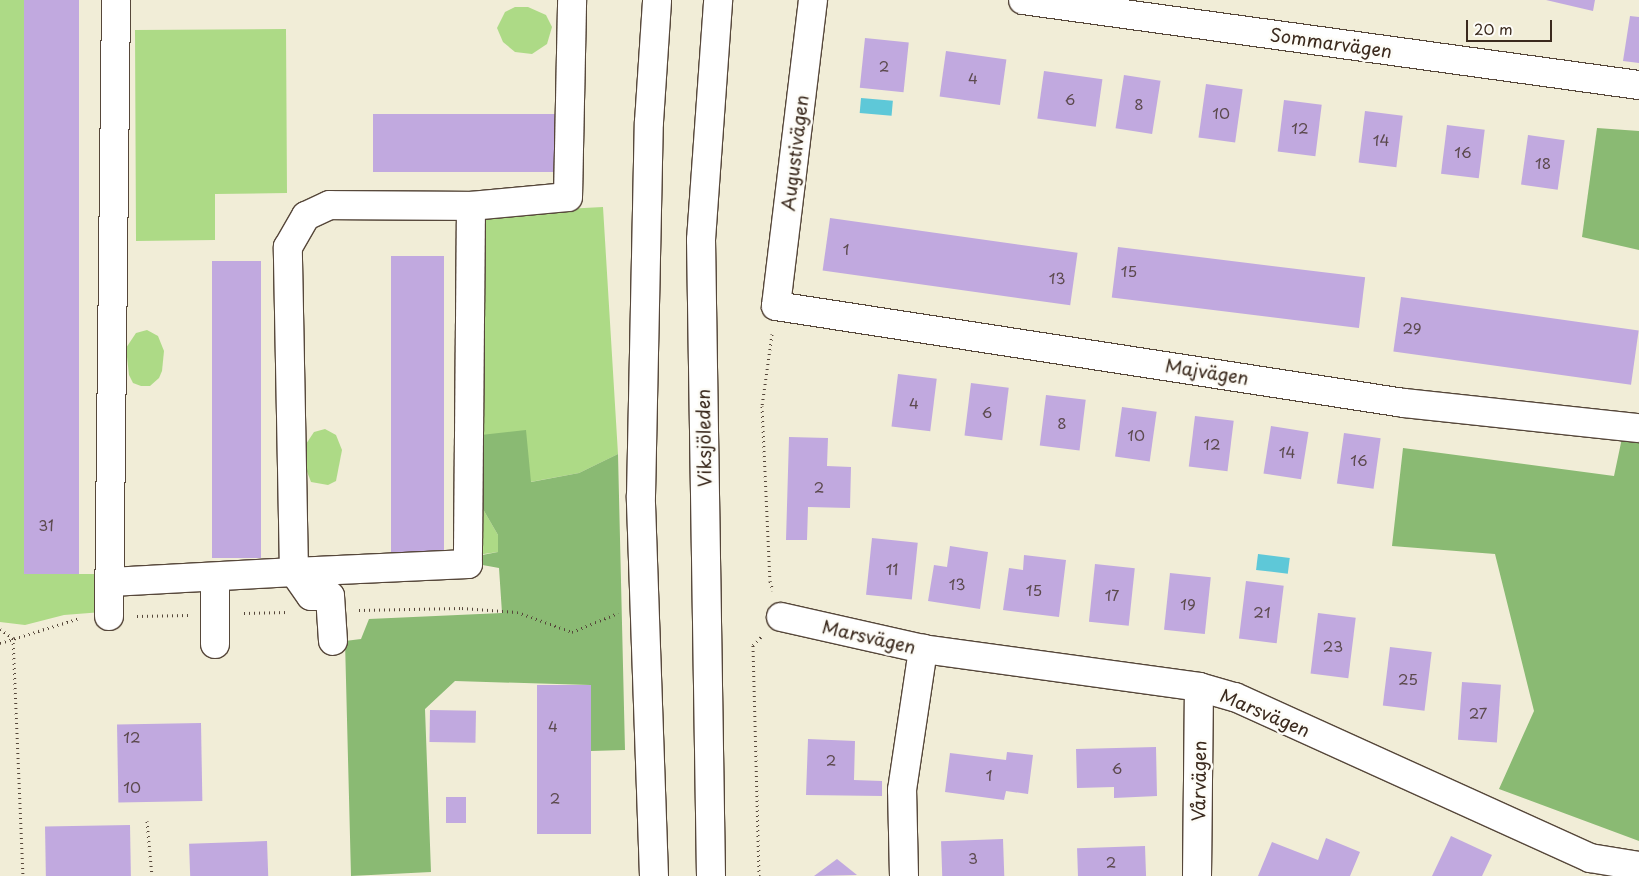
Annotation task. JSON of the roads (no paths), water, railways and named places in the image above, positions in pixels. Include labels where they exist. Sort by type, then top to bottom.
[{"type":"street","points":[[109,616],[111,582],[116,0]]},
{"type":"street","points":[[333,641],[330,596],[311,596],[294,572],[288,247],[306,216],[330,205],[471,206],[568,197],[572,0]]},
{"type":"street","points":[[654,876],[641,496],[649,122],[657,0]]},
{"type":"street","name":"Viksjöleden","points":[[710,876],[701,240],[718,0]]},
{"type":"street","name":"Augustivägen","points":[[776,306],[813,0]]},
{"type":"street","name":"Sommarvägen","points":[[1023,0],[1639,85]]},
{"type":"street","points":[[111,582],[468,564],[471,206]]},
{"type":"street","name":"Majvägen","points":[[776,306],[1404,403],[1639,428]]},
{"type":"street","points":[[215,578],[215,644]]},
{"type":"street","name":"Marsvägen","points":[[781,616],[924,649],[1199,687],[1236,697],[1590,858],[1639,866]]},
{"type":"street","points":[[904,876],[902,790],[924,649]]},
{"type":"street","name":"Vårvägen","points":[[1197,876],[1199,687]]},
{"type":"water","points":[[861,98],[893,101],[892,116],[860,113]]},
{"type":"water","points":[[1258,554],[1290,558],[1288,574],[1256,570]]}]
